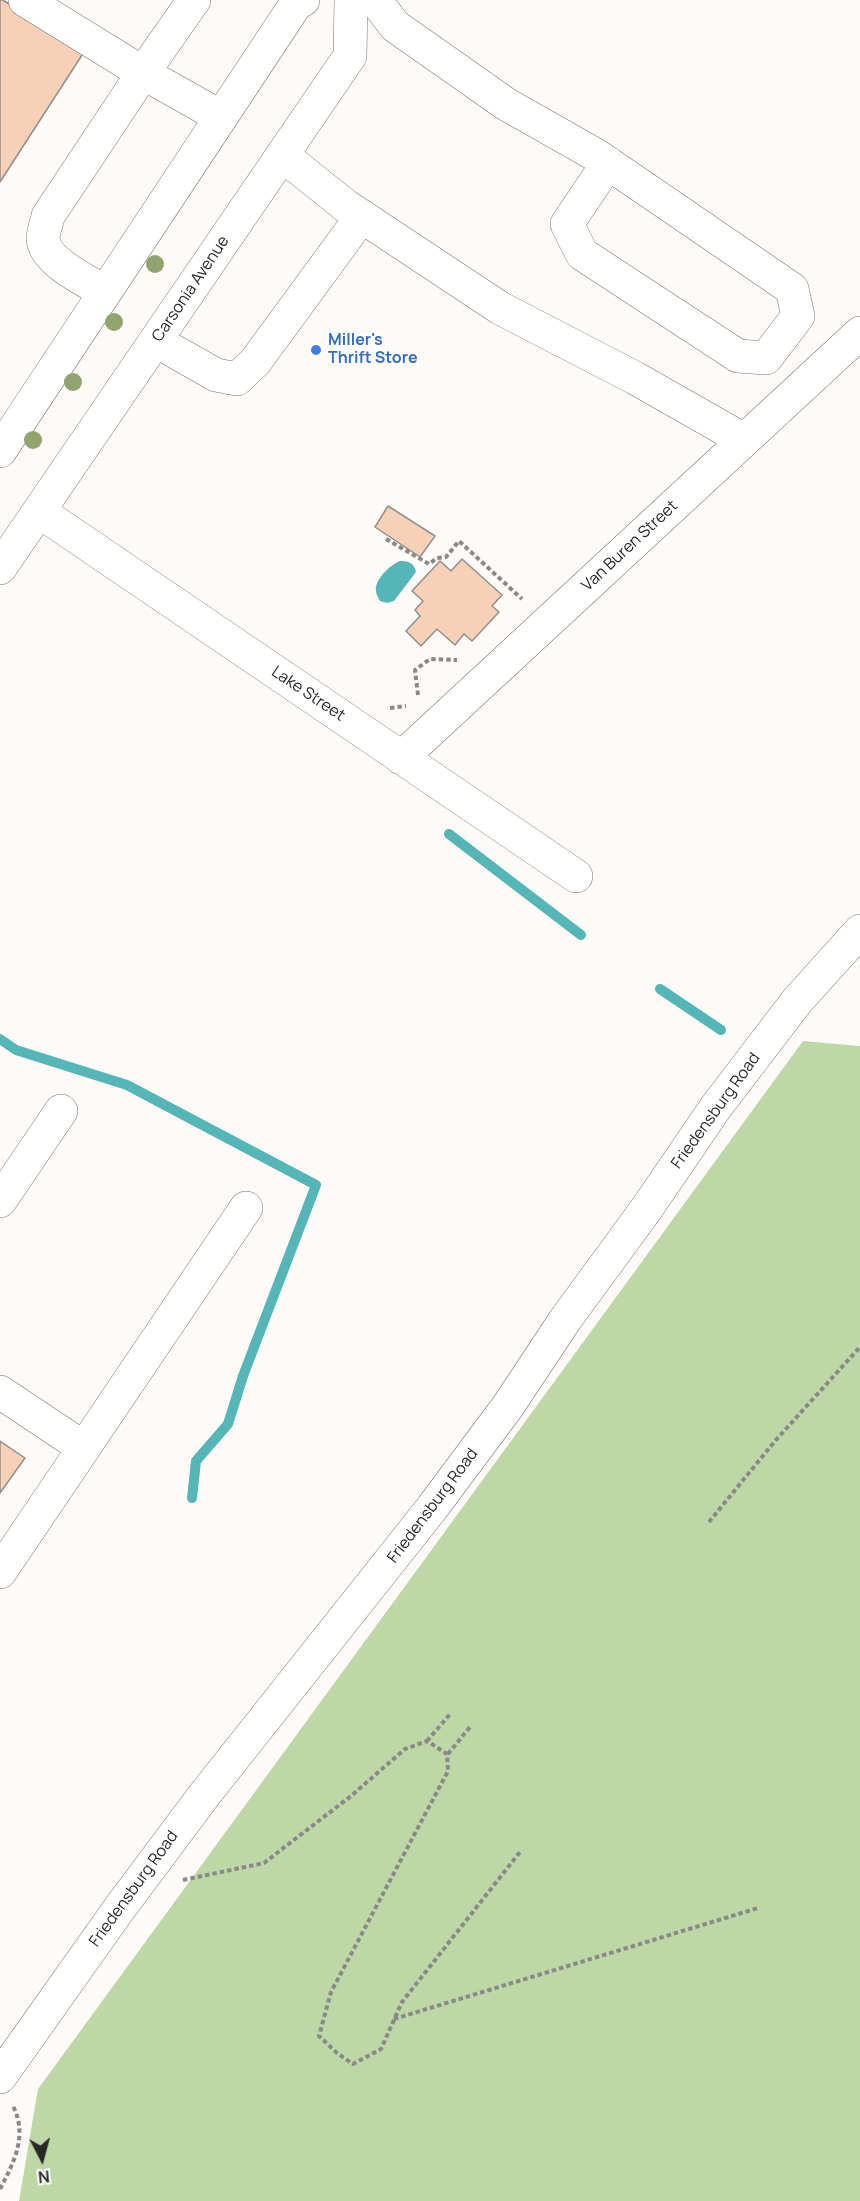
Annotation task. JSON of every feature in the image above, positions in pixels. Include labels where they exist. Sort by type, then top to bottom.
[{"type":"street","points":[[25,0],[143,73],[220,117]]},
{"type":"street","points":[[105,292],[50,256],[43,239],[48,216],[194,0]]},
{"type":"street","points":[[0,451],[220,117],[296,4],[303,0]]},
{"type":"street","name":"Carsonia Avenue","points":[[0,568],[350,56],[351,0]]},
{"type":"street","points":[[375,0],[395,26],[506,104],[608,163],[792,290],[798,316],[766,358],[738,356],[582,254],[567,224],[608,163]]},
{"type":"street","points":[[282,155],[362,216],[500,308],[634,378],[744,440]]},
{"type":"street","points":[[156,341],[216,375],[237,379],[255,362],[362,216]]},
{"type":"street","name":"Van Buren Street","points":[[401,758],[860,333]]},
{"type":"street","name":"Lake Street","points":[[40,512],[576,876]]},
{"type":"street","name":"Friedensburg Road","points":[[5,2088],[132,1891],[205,1794],[432,1508],[508,1406],[716,1107],[797,1001],[860,930]]},
{"type":"street","points":[[0,1201],[61,1111]]},
{"type":"street","points":[[0,1572],[246,1208]]},
{"type":"street","points":[[0,1392],[84,1448]]},
{"type":"path","points":[[386,539],[429,564],[437,558],[446,557],[459,541],[527,603]]},
{"type":"path","points":[[420,704],[415,670],[430,659],[460,660]]},
{"type":"path","points":[[388,708],[409,705]]},
{"type":"path","points":[[709,1522],[775,1442],[860,1347]]},
{"type":"path","points":[[132,1891],[264,1863],[351,1796],[405,1749],[427,1741],[452,1713]]},
{"type":"path","points":[[471,1727],[447,1754],[448,1771],[331,1992],[319,2036],[337,2054],[353,2064],[381,2049],[402,2002],[520,1852]]},
{"type":"path","points":[[427,1741],[447,1754]]},
{"type":"path","points":[[394,2019],[758,1908]]},
{"type":"path","points":[[0,2189],[17,2155],[21,2122],[5,2088]]},
{"type":"green space","points":[[803,1041],[860,1046],[860,2201],[19,2201],[38,2089]]},
{"type":"water","points":[[400,561],[411,563],[416,572],[394,601],[387,603],[380,601],[376,587],[380,577]]},
{"type":"building","points":[[0,0],[84,52],[0,182]]},
{"type":"building","points":[[388,506],[435,536],[420,557],[375,527]]},
{"type":"building","points":[[462,559],[502,595],[492,606],[499,612],[472,641],[464,634],[455,645],[437,629],[421,646],[406,631],[420,616],[415,610],[423,601],[412,591],[440,561],[451,571]]},
{"type":"building","points":[[0,1441],[25,1458],[0,1493]]},
{"type":"waterway","points":[[449,834],[581,935]]},
{"type":"waterway","points":[[660,989],[721,1030]]},
{"type":"waterway","points":[[0,1039],[16,1050],[127,1085],[316,1185],[243,1376],[228,1424],[196,1461],[192,1498]]},
{"type":"place","name":"Miller's Thrift Store","points":[[316,350]]}]
